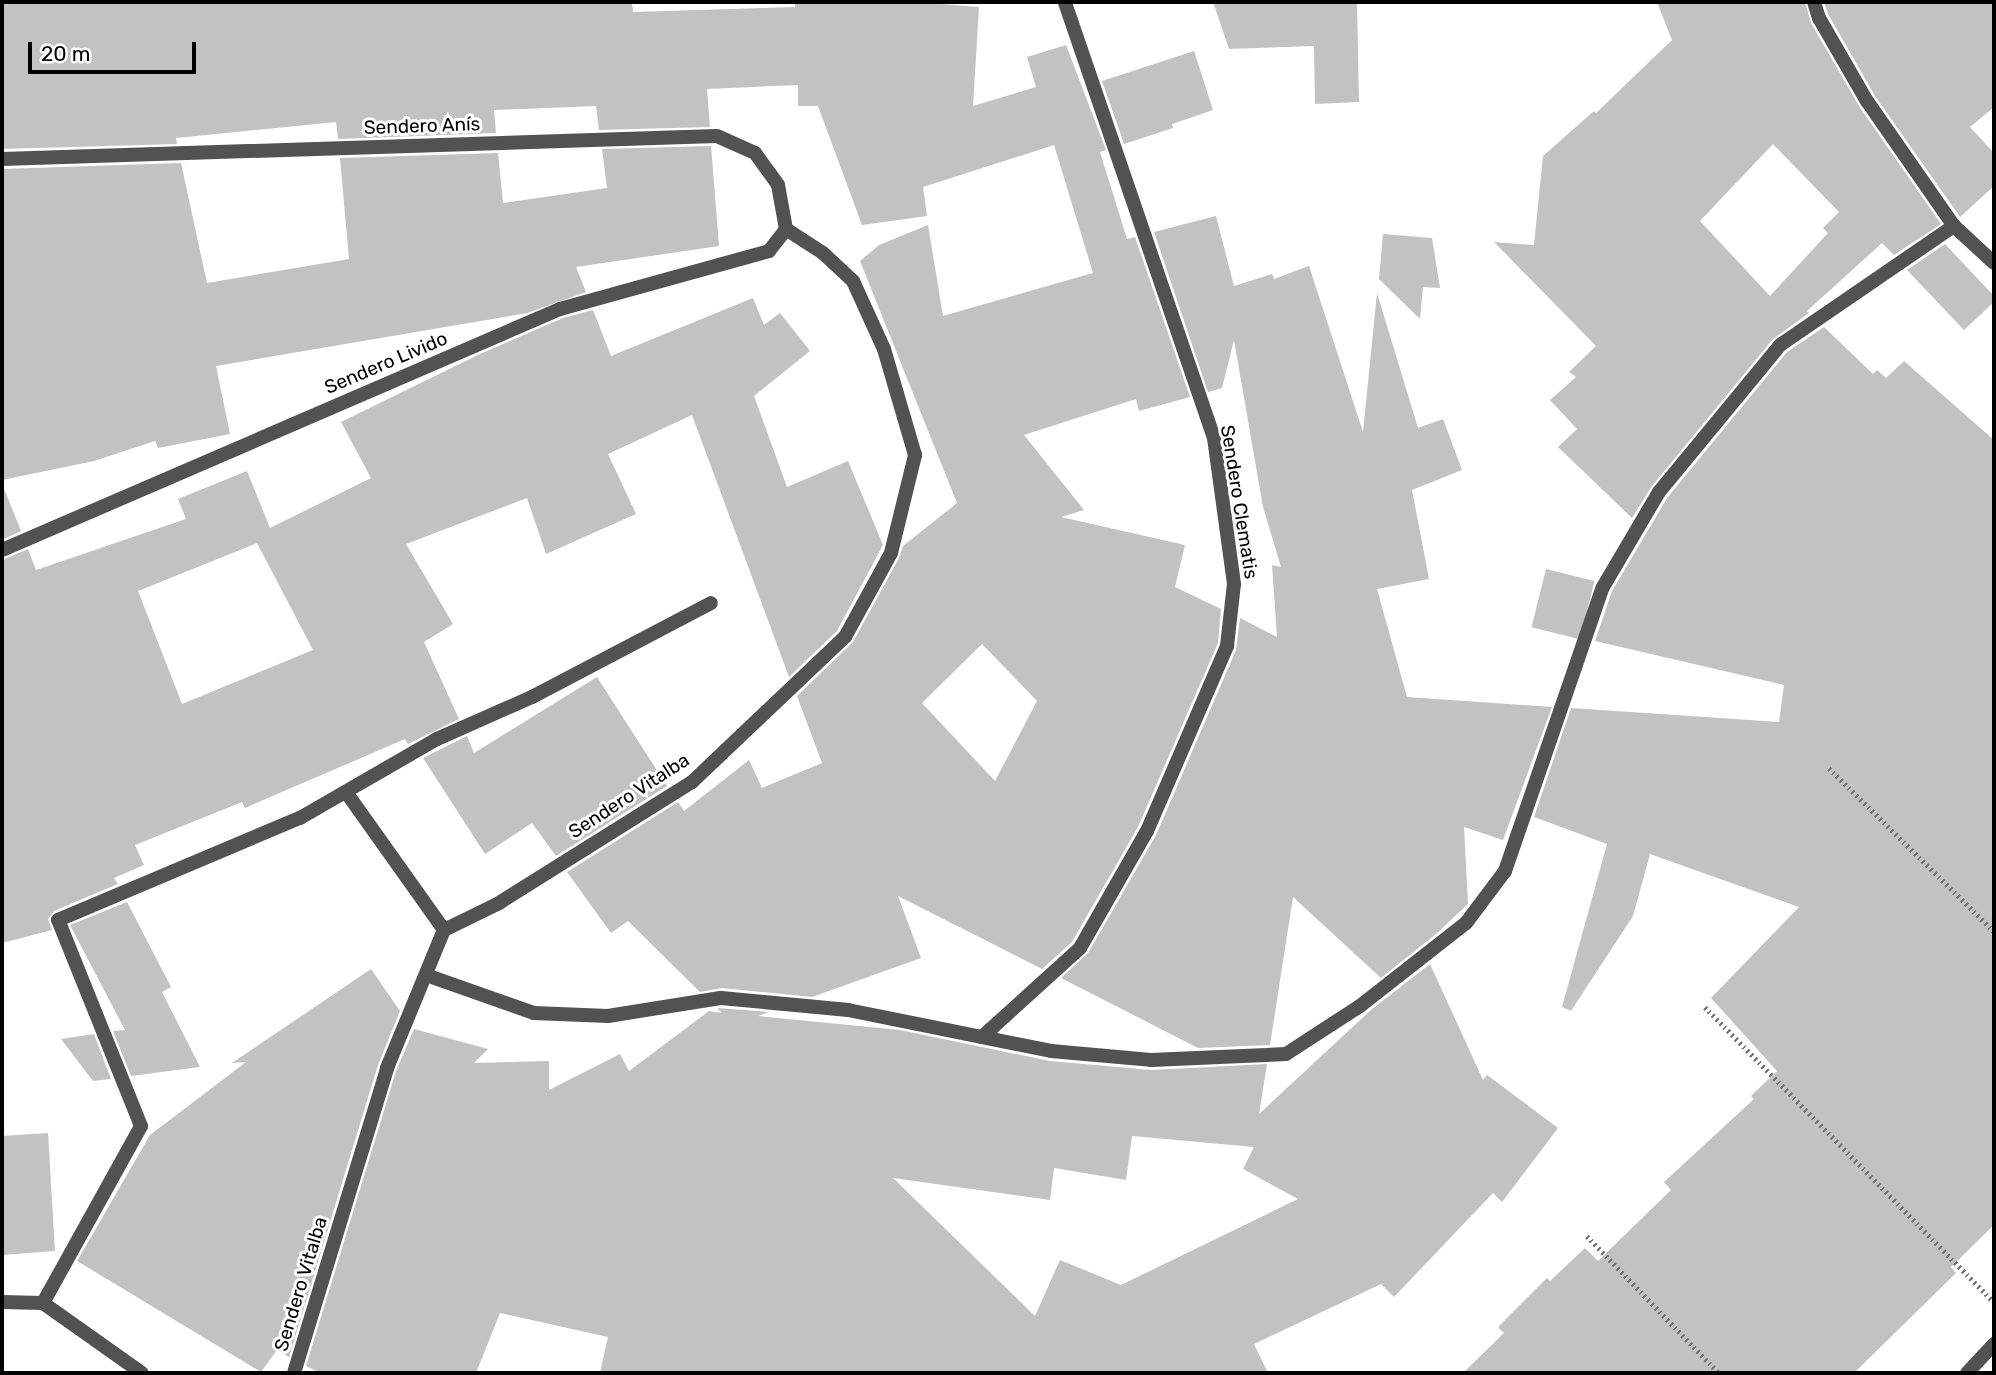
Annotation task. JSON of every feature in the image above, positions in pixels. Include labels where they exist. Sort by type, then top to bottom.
[{"type":"street","name":"Sendero Clematis","points":[[982,1037],[1080,948],[1147,831],[1227,646],[1234,584],[1214,438],[1065,2]]},
{"type":"street","points":[[1814,2],[1819,18],[1867,101],[1954,226],[1994,263]]},
{"type":"street","name":"Sendero Anís","points":[[2,159],[717,136],[755,153],[778,185],[786,229]]},
{"type":"street","points":[[426,975],[534,1013],[608,1016],[721,998],[848,1010],[1051,1051],[1151,1059],[1286,1054],[1360,1006],[1466,923],[1505,871],[1603,587],[1659,492],[1780,345],[1954,226]]},
{"type":"street","name":"Sendero Livido","points":[[2,550],[560,309],[769,251],[786,229]]},
{"type":"street","name":"Sendero Vitalba","points":[[294,1373],[387,1068],[444,930],[499,903],[692,782],[845,637],[891,553],[915,455],[884,349],[853,281],[823,253],[786,229]]},
{"type":"street","points":[[43,1303],[141,1126],[58,920],[300,818],[437,739],[532,697],[711,603]]},
{"type":"street","points":[[345,792],[444,930]]},
{"type":"street","points":[[2,1302],[43,1303],[142,1373]]},
{"type":"street","points":[[1967,1373],[1994,1344]]},
{"type":"path","points":[[1829,768],[1994,931]]},
{"type":"path","points":[[1706,1007],[1994,1302]]},
{"type":"path","points":[[1587,1236],[1719,1373]]},
{"type":"building","points":[[2,2],[632,2],[633,12],[795,7],[795,2],[915,2],[979,7],[973,106],[1036,87],[1027,57],[1066,45],[1106,150],[1100,152],[1127,239],[1135,237],[1190,397],[1139,411],[1136,399],[1024,435],[1084,510],[1061,517],[1185,545],[1175,587],[1221,609],[1218,643],[1138,827],[1072,942],[1042,969],[898,896],[921,958],[812,997],[722,988],[700,992],[628,921],[611,933],[567,872],[678,802],[684,811],[749,760],[762,788],[822,763],[797,696],[853,642],[903,546],[957,503],[860,261],[879,245],[928,225],[943,316],[1093,273],[1054,145],[923,187],[927,216],[862,225],[818,106],[798,106],[798,85],[707,89],[710,127],[599,130],[596,106],[494,110],[496,133],[338,139],[336,122],[176,138],[177,144],[2,149]],"holes":[[[982,644],[1037,701],[995,781],[922,703]]]},
{"type":"building","points":[[1213,2],[1357,2],[1359,102],[1315,104],[1314,46],[1229,49]]},
{"type":"building","points":[[1657,2],[1805,2],[1811,23],[1859,106],[1941,224],[1894,255],[1882,243],[1807,311],[1809,313],[1773,339],[1652,486],[1632,518],[1558,447],[1577,429],[1550,400],[1576,377],[1569,372],[1596,346],[1494,242],[1534,245],[1543,156],[1594,111],[1596,113],[1672,40]],"holes":[[[1773,144],[1839,212],[1823,228],[1828,233],[1770,296],[1700,221]]]},
{"type":"building","points":[[1824,2],[1994,2],[1994,107],[1970,127],[1994,153],[1994,186],[1960,217],[1875,96],[1828,14]]},
{"type":"building","points":[[1194,51],[1213,110],[1172,124],[1173,128],[1124,144],[1102,81]]},
{"type":"building","points":[[711,146],[719,246],[576,267],[586,292],[527,313],[216,366],[230,434],[158,448],[155,441],[94,461],[2,480],[2,169],[181,163],[207,283],[349,259],[340,158],[498,153],[503,203],[607,188],[602,149]]},
{"type":"building","points":[[1216,216],[1234,286],[1272,274],[1274,279],[1309,266],[1363,432],[1377,293],[1418,428],[1443,419],[1462,470],[1412,490],[1429,579],[1377,589],[1407,697],[1552,707],[1503,840],[1464,827],[1468,904],[1436,934],[1381,978],[1293,897],[1270,1045],[1198,1048],[1061,978],[1088,953],[1156,835],[1236,650],[1240,618],[1277,637],[1272,565],[1281,567],[1263,507],[1234,340],[1222,388],[1208,392],[1154,232]]},
{"type":"building","points":[[1383,234],[1432,238],[1440,288],[1423,287],[1420,319],[1379,279]]},
{"type":"building","points":[[1945,244],[1994,296],[1994,302],[1964,330],[1907,270]]},
{"type":"building","points":[[753,298],[764,325],[780,313],[810,351],[754,396],[787,487],[848,461],[883,545],[837,631],[789,677],[692,415],[608,454],[636,514],[546,554],[527,498],[406,544],[453,624],[424,642],[459,719],[408,744],[405,739],[245,808],[242,802],[135,845],[144,865],[114,878],[118,884],[54,911],[48,919],[52,930],[2,943],[2,560],[28,549],[36,570],[186,519],[178,499],[247,471],[270,528],[371,478],[341,422],[480,354],[563,318],[593,310],[611,356]],"holes":[[[257,543],[313,650],[182,704],[138,591]]]},
{"type":"building","points":[[1824,327],[1873,374],[1877,370],[1886,378],[1904,361],[1994,440],[1994,1225],[1951,1267],[1956,1273],[1854,1373],[1463,1373],[1504,1333],[1498,1327],[1547,1278],[1550,1281],[1585,1248],[1598,1261],[1671,1190],[1664,1182],[1754,1099],[1751,1096],[1777,1071],[1711,998],[1799,907],[1650,854],[1633,916],[1571,1011],[1562,1007],[1607,844],[1534,817],[1571,708],[1779,722],[1784,685],[1595,641],[1612,591],[1667,498],[1787,352]]},
{"type":"building","points":[[2,491],[5,491],[21,531],[2,540]]},
{"type":"building","points":[[1546,569],[1595,581],[1580,639],[1531,627]]},
{"type":"building","points":[[597,677],[667,786],[556,856],[532,823],[485,854],[423,758],[467,736],[474,753]]},
{"type":"building","points":[[127,902],[171,987],[162,992],[200,1067],[131,1076],[113,1031],[125,1030],[70,925]]},
{"type":"building","points":[[1430,964],[1483,1080],[1487,1075],[1558,1128],[1502,1202],[1493,1193],[1394,1297],[1381,1284],[1254,1344],[1268,1373],[600,1373],[608,1337],[500,1313],[476,1373],[320,1373],[306,1366],[396,1071],[414,1029],[488,1049],[474,1063],[549,1061],[549,1090],[620,1054],[629,1071],[709,1011],[722,1013],[717,1008],[769,1012],[758,1016],[900,1030],[1050,1061],[1151,1070],[1267,1064],[1259,1114],[1372,1009]],"holes":[[[1132,1136],[1254,1147],[1243,1169],[1298,1199],[1121,1285],[1060,1260],[1035,1316],[893,1178],[1050,1200],[1054,1168],[1126,1180]]]},
{"type":"building","points":[[371,969],[400,1011],[378,1065],[289,1357],[277,1350],[261,1372],[77,1261],[150,1135],[246,1062],[232,1063]]},
{"type":"building","points":[[94,1034],[111,1079],[93,1081],[61,1039]]},
{"type":"building","points":[[48,1133],[55,1251],[2,1255],[2,1136]]}]
